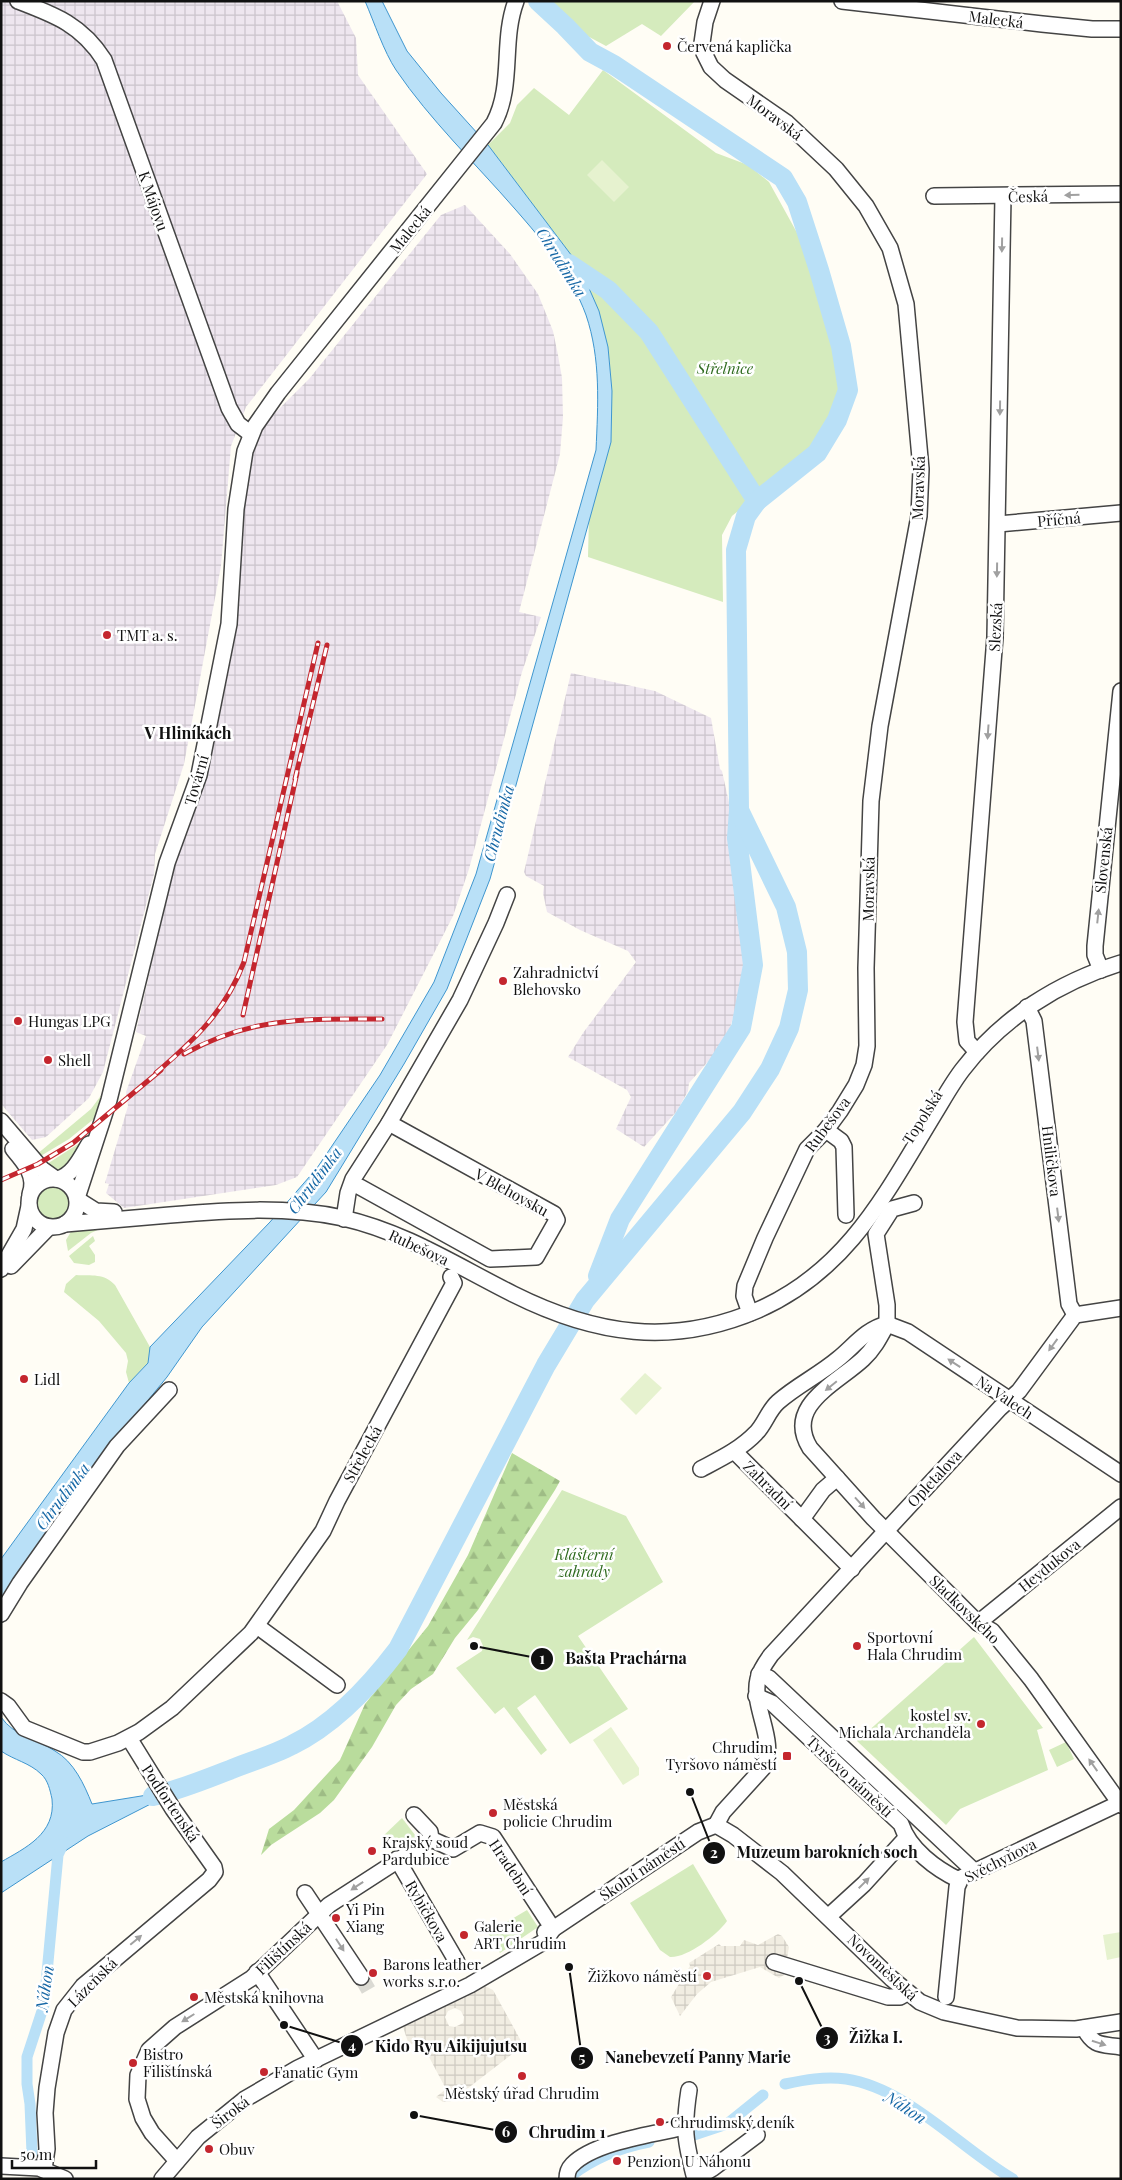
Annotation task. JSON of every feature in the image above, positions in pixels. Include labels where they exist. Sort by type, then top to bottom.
[{"type":"street","name":"K Májovu","points":[[18,1],[56,16],[76,28],[92,42],[104,60],[228,408],[238,424],[251,434]]},
{"type":"street","name":"Malecká","points":[[251,434],[278,393],[489,130],[502,104],[505,88],[508,33],[516,1]]},
{"type":"street","name":"Moravská","points":[[712,1],[705,22],[702,43],[704,53],[711,67],[725,80],[787,123],[848,182],[866,206],[890,248],[906,304],[919,439],[921,488],[917,526],[880,726],[873,783],[869,830],[866,938],[866,1054]]},
{"type":"street","name":"Malecká","points":[[842,1],[1082,28],[1121,29]]},
{"type":"street","name":"Česká","points":[[934,196],[1121,194]]},
{"type":"street","name":"Slezská","points":[[975,1050],[966,1038],[965,1022],[995,637],[1003,196]]},
{"type":"street","name":"Tovární","points":[[77,1199],[103,1118],[168,863],[200,775],[229,624],[238,490],[243,458],[251,434]]},
{"type":"street","name":"Příčná","points":[[998,524],[1121,513]]},
{"type":"street","name":"Slovenská","points":[[1100,967],[1095,946],[1121,690]]},
{"type":"street","points":[[345,1214],[353,1179],[389,1123],[469,983],[507,896]]},
{"type":"street","name":"Topolská","points":[[975,1050],[1027,1007],[1121,957]]},
{"type":"street","name":"Topolská","points":[[748,1308],[796,1279],[835,1245],[864,1209],[943,1084],[1000,1020],[1024,1002],[1054,984],[1100,967],[1121,963]]},
{"type":"street","name":"Hniličkova","points":[[1027,1007],[1034,1021],[1069,1304],[1075,1315]]},
{"type":"street","name":"Rubešova","points":[[77,1199],[92,1210],[102,1213],[201,1204],[314,1209],[345,1214],[393,1224],[482,1272],[549,1304],[600,1321],[660,1324],[700,1318],[748,1308],[744,1296],[745,1286],[765,1238],[807,1149],[826,1130],[856,1085],[866,1054]]},
{"type":"street","name":"Tovární","points":[[57,1179],[67,1175],[77,1164],[103,1118]]},
{"type":"street","points":[[1,1121],[42,1168],[70,1186],[77,1199],[76,1213],[65,1224],[49,1227],[1,1276]]},
{"type":"street","name":"V Blehovsku","points":[[360,1187],[493,1260],[536,1257],[556,1220],[554,1214],[389,1123]]},
{"type":"street","points":[[826,1130],[841,1141],[844,1147],[846,1215]]},
{"type":"street","points":[[1,1134],[30,1172],[33,1183],[24,1229],[1,1269]]},
{"type":"street","points":[[49,1227],[36,1220],[30,1200],[40,1182],[57,1179]]},
{"type":"street","points":[[701,1469],[734,1451],[754,1436],[774,1406],[782,1398],[829,1366],[867,1332],[888,1324],[887,1305],[876,1234],[892,1209],[914,1202]]},
{"type":"street","name":"Rubešova","points":[[65,1224],[269,1206]]},
{"type":"street","name":"Střelecká","points":[[1,1701],[8,1706],[24,1728],[77,1750],[90,1752],[129,1738],[172,1708],[226,1659],[257,1626],[323,1532],[337,1501],[454,1283],[452,1277]]},
{"type":"street","points":[[1075,1315],[1121,1308]]},
{"type":"street","name":"Opletalova","points":[[759,1674],[771,1655],[1019,1391],[1075,1315]]},
{"type":"street","name":"Na Valech","points":[[888,1324],[908,1332],[1121,1474]]},
{"type":"street","name":"Sladkovského","points":[[888,1324],[876,1346],[808,1404],[801,1423],[803,1437],[810,1448],[886,1531],[978,1622],[992,1631],[1030,1679],[1120,1804]]},
{"type":"street","points":[[1,1614],[20,1583],[117,1446],[169,1390]]},
{"type":"street","name":"Zahradní","points":[[734,1451],[852,1569]]},
{"type":"street","name":"Zahradní","points":[[802,1519],[823,1490],[837,1478]]},
{"type":"street","name":"Heydukova","points":[[978,1622],[1121,1507]]},
{"type":"street","points":[[257,1626],[337,1685]]},
{"type":"street","points":[[716,1825],[723,1812],[763,1768],[766,1762],[766,1744],[756,1696],[759,1674]]},
{"type":"street","name":"Tyršovo náměstí","points":[[759,1674],[769,1678],[974,1871]]},
{"type":"street","name":"Tyršovo náměstí","points":[[756,1696],[772,1703],[902,1824],[906,1838],[942,1872],[959,1880]]},
{"type":"street","name":"Podfortenská","points":[[129,1738],[154,1779],[214,1867]]},
{"type":"street","name":"Svěchyňova","points":[[946,1997],[959,1880],[974,1871],[1120,1804]]},
{"type":"street","points":[[414,1814],[430,1832],[431,1839]]},
{"type":"street","name":"Novoměstská","points":[[716,1825],[771,1863],[829,1916],[907,1993],[920,2002],[944,2012],[1000,2025],[1047,2030],[1084,2028],[1121,2022]]},
{"type":"street","name":"Školní náměstí","points":[[503,1966],[529,1942],[541,1934],[553,1929],[698,1832],[716,1825]]},
{"type":"street","name":"Hradební","points":[[431,1839],[453,1849],[480,1833],[492,1836],[553,1929]]},
{"type":"street","points":[[829,1916],[864,1884],[906,1838]]},
{"type":"street","name":"Filištínská","points":[[177,2161],[158,2141],[143,2118],[136,2090],[141,2066],[150,2050],[162,2036],[184,2020],[245,1983],[319,1913],[398,1859],[431,1839]]},
{"type":"street","name":"Rybičkova","points":[[398,1859],[457,1962]]},
{"type":"street","name":"Lázeňská","points":[[22,2169],[48,2149],[45,2113],[46,2088],[56,2033],[64,2010],[71,1998],[209,1880],[215,1872],[214,1867]]},
{"type":"street","points":[[305,1893],[361,1977]]},
{"type":"street","points":[[774,1962],[888,1997],[900,1997],[907,1993]]},
{"type":"street","name":"Široká","points":[[162,2179],[207,2129],[245,2099],[314,2061],[426,2007],[503,1966]]},
{"type":"street","points":[[257,1972],[314,2061]]},
{"type":"street","points":[[1084,2028],[1095,2043],[1121,2047]]},
{"type":"street","points":[[689,2090],[685,2134],[695,2179],[714,2168],[757,2135]]},
{"type":"street","points":[[567,2175],[575,2162],[598,2150],[623,2141],[685,2134]]},
{"type":"street","points":[[22,2169],[65,2179]]},
{"type":"shaded area","points":[[1,1],[337,1],[356,38],[358,75],[427,174],[246,407],[231,446],[221,566],[184,764],[155,854],[154,874],[103,1072],[89,1098],[46,1137],[32,1140],[1,1104]]},
{"type":"shaded area","points":[[465,205],[510,254],[538,294],[553,331],[558,355],[562,378],[563,417],[560,454],[519,612],[541,617],[522,672],[469,869],[453,916],[387,1045],[297,1177],[276,1185],[124,1208],[106,1193],[109,1184],[105,1183],[128,1106],[126,1092],[146,1036],[136,1032],[179,845],[197,797],[243,489],[252,451],[263,425],[309,379],[441,215]]},
{"type":"shaded area","points":[[571,673],[655,691],[711,718],[720,769],[744,870],[749,939],[746,975],[729,1031],[720,1048],[689,1083],[688,1091],[677,1111],[644,1147],[616,1129],[631,1097],[627,1090],[568,1057],[583,1033],[636,962],[628,951],[580,930],[547,912],[543,893],[544,886],[526,876],[524,872]]},
{"type":"shaded area","name":"Žižkovo náměstí","points":[[778,1934],[782,1936],[789,1947],[784,1975],[779,1978],[760,1967],[711,1982],[697,1994],[680,2016],[671,1997],[690,1966],[689,1963],[719,1944],[721,1946],[740,1946],[744,1940],[758,1945]]},
{"type":"shaded area","points":[[483,1985],[493,1990],[521,2041],[520,2048],[450,2102],[443,2102],[436,2097],[446,2089],[420,2040],[409,2045],[403,2027]],"holes":[[[455,2008],[461,2011],[464,2017],[463,2023],[455,2027],[449,2026],[445,2017],[448,2011]]]},
{"type":"green space","points":[[543,1],[695,1],[661,36],[642,24],[606,46],[580,32]]},
{"type":"green space","name":"Střelnice","points":[[603,70],[716,153],[748,165],[769,182],[801,240],[844,360],[844,405],[828,432],[748,500],[749,502],[732,516],[722,535],[723,602],[588,557],[589,516],[611,442],[612,391],[608,347],[599,311],[575,260],[488,145],[510,123],[517,105],[534,88],[569,115]]},
{"type":"green space","points":[[602,160],[629,187],[614,202],[587,175]]},
{"type":"green space","points":[[105,1090],[95,1118],[69,1139],[39,1157],[36,1155],[91,1109]]},
{"type":"green space","points":[[86,1139],[72,1163],[60,1170],[47,1164]]},
{"type":"green space","points":[[53,1187],[64,1192],[69,1203],[64,1214],[53,1219],[42,1214],[37,1203],[42,1192]]},
{"type":"green space","points":[[102,1228],[91,1233],[68,1251],[66,1240],[72,1230]]},
{"type":"green space","points":[[93,1236],[95,1241],[89,1246],[95,1255],[95,1262],[89,1265],[74,1263],[69,1256]]},
{"type":"green space","points":[[76,1275],[92,1275],[111,1281],[150,1347],[148,1363],[129,1383],[126,1372],[128,1361],[126,1353],[99,1321],[64,1292],[66,1284]]},
{"type":"green space","points":[[645,1373],[662,1388],[636,1415],[620,1399]]},
{"type":"green space","points":[[512,1453],[560,1481],[555,1490],[478,1610],[455,1638],[433,1674],[411,1689],[396,1705],[372,1747],[334,1800],[320,1813],[271,1845],[261,1855],[269,1829],[294,1810],[340,1760],[365,1704],[428,1626],[468,1555]]},
{"type":"green space","name":"Klášterní zahrady","points":[[562,1490],[626,1516],[663,1582],[578,1636],[628,1709],[570,1744],[535,1695],[517,1708],[547,1750],[541,1755],[504,1707],[495,1714],[456,1668],[482,1651],[483,1646],[480,1639],[473,1637],[467,1640]]},
{"type":"green space","points":[[974,1637],[1043,1728],[1037,1730],[1048,1770],[960,1809],[946,1825],[857,1741]]},
{"type":"green space","points":[[611,1727],[639,1768],[639,1775],[623,1785],[593,1740]]},
{"type":"green space","points":[[1066,1742],[1074,1759],[1057,1767],[1049,1750]]},
{"type":"green space","points":[[402,1818],[415,1835],[415,1838],[395,1855],[381,1838]]},
{"type":"green space","points":[[693,1864],[727,1921],[701,1945],[685,1954],[670,1957],[660,1950],[630,1903]]},
{"type":"green space","points":[[527,1910],[538,1927],[500,1953],[488,1933]]},
{"type":"green space","points":[[1121,1932],[1121,1957],[1107,1960],[1103,1935]]},
{"type":"water","name":"Chrudimka","points":[[365,1],[382,1],[407,51],[441,93],[488,145],[575,260],[599,311],[608,347],[612,391],[611,442],[490,879],[447,989],[326,1192],[202,1327],[167,1377],[113,1443],[1,1602],[1,1559],[129,1383],[148,1363],[150,1347],[270,1222],[317,1168],[380,1075],[434,982],[476,874],[596,450],[597,382],[594,348],[586,315],[573,286],[536,233],[438,124],[409,88],[387,55]]},
{"type":"water","points":[[1,1717],[19,1733],[55,1751],[68,1761],[82,1781],[92,1804],[178,1790],[88,1836],[1,1893],[1,1862],[29,1845],[44,1831],[52,1811],[52,1799],[47,1782],[41,1774],[32,1767],[1,1751]]},
{"type":"waterway","points":[[153,1796],[193,1784],[270,1755],[308,1736],[351,1703],[387,1663],[398,1649],[546,1365],[585,1300],[742,1112],[770,1069],[789,1028],[798,990],[797,952],[786,907],[739,810],[736,550],[746,516],[757,501],[817,453],[837,420],[848,390],[841,346],[797,202],[783,178],[614,65],[590,52],[538,1]]},
{"type":"waterway","name":"Chrudimka","points":[[569,264],[608,290],[649,332],[757,501]]},
{"type":"waterway","points":[[598,1276],[620,1219],[741,1028],[753,965],[737,838],[739,810]]},
{"type":"waterway","name":"Náhon","points":[[32,2153],[27,2057],[44,2005],[58,1855],[64,1842]]},
{"type":"waterway","name":"Náhon","points":[[785,2084],[830,2078],[846,2079],[869,2085],[912,2106],[1013,2179]]},
{"type":"waterway","name":"Náhon","points":[[691,2136],[727,2124],[763,2095]]},
{"type":"waterway","name":"Náhon","points":[[567,2179],[605,2155],[649,2142]]},
{"type":"tunnel","points":[[361,1977],[369,1991]]},
{"type":"railway","points":[[156,1073],[208,1024],[228,996],[244,962],[318,643]]},
{"type":"railway","points":[[295,779],[327,645]]},
{"type":"railway","points":[[243,1015],[297,773]]},
{"type":"railway","points":[[184,1054],[233,1032],[257,1026],[304,1020],[382,1019]]},
{"type":"railway","points":[[1,1180],[38,1164],[73,1143],[161,1070]]},
{"type":"place","name":"Červená kaplička","points":[[667,46]]},
{"type":"place","name":"TMT a. s.","points":[[107,635]]},
{"type":"place","name":"Zahradnictví Blehovsko","points":[[503,981]]},
{"type":"place","name":"Hungas LPG","points":[[18,1021]]},
{"type":"place","name":"Shell","points":[[48,1060]]},
{"type":"place","name":"Lidl","points":[[24,1379]]},
{"type":"place","name":"Bašta Prachárna","points":[[474,1646]]},
{"type":"place","name":"Sportovní Hala Chrudim","points":[[857,1646]]},
{"type":"place","name":"kostel sv. Michala Archanděla","points":[[981,1724]]},
{"type":"place","name":"Chrudim, Tyršovo náměstí","points":[[787,1756]]},
{"type":"place","name":"Muzeum barokních soch","points":[[690,1792]]},
{"type":"place","name":"Městská policie Chrudim","points":[[493,1813]]},
{"type":"place","name":"Krajský soud Pardubice","points":[[372,1851]]},
{"type":"place","name":"Yi Pin Xiang","points":[[336,1918]]},
{"type":"place","name":"Galerie ART Chrudim","points":[[464,1935]]},
{"type":"place","name":"Nanebevzetí Panny Marie","points":[[569,1967]]},
{"type":"place","name":"Barons leather works s.r.o.","points":[[373,1973]]},
{"type":"place","name":"Žižkovo náměstí","points":[[707,1976]]},
{"type":"place","name":"Žižka I.","points":[[799,1981]]},
{"type":"place","name":"Městská knihovna","points":[[194,1997]]},
{"type":"place","name":"Kido Ryu Aikijujutsu","points":[[284,2025]]},
{"type":"place","name":"Bistro Filištínská","points":[[133,2063]]},
{"type":"place","name":"Fanatic Gym","points":[[264,2072]]},
{"type":"place","name":"Městský úřad Chrudim","points":[[522,2076]]},
{"type":"place","name":"Chrudim 1","points":[[414,2115]]},
{"type":"place","name":"Chrudimský deník","points":[[660,2122]]},
{"type":"place","name":"Obuv","points":[[209,2149]]},
{"type":"place","name":"Penzion U Náhonu","points":[[617,2161]]},
{"type":"district","name":"V Hliníkách","points":[[188,732]]}]
